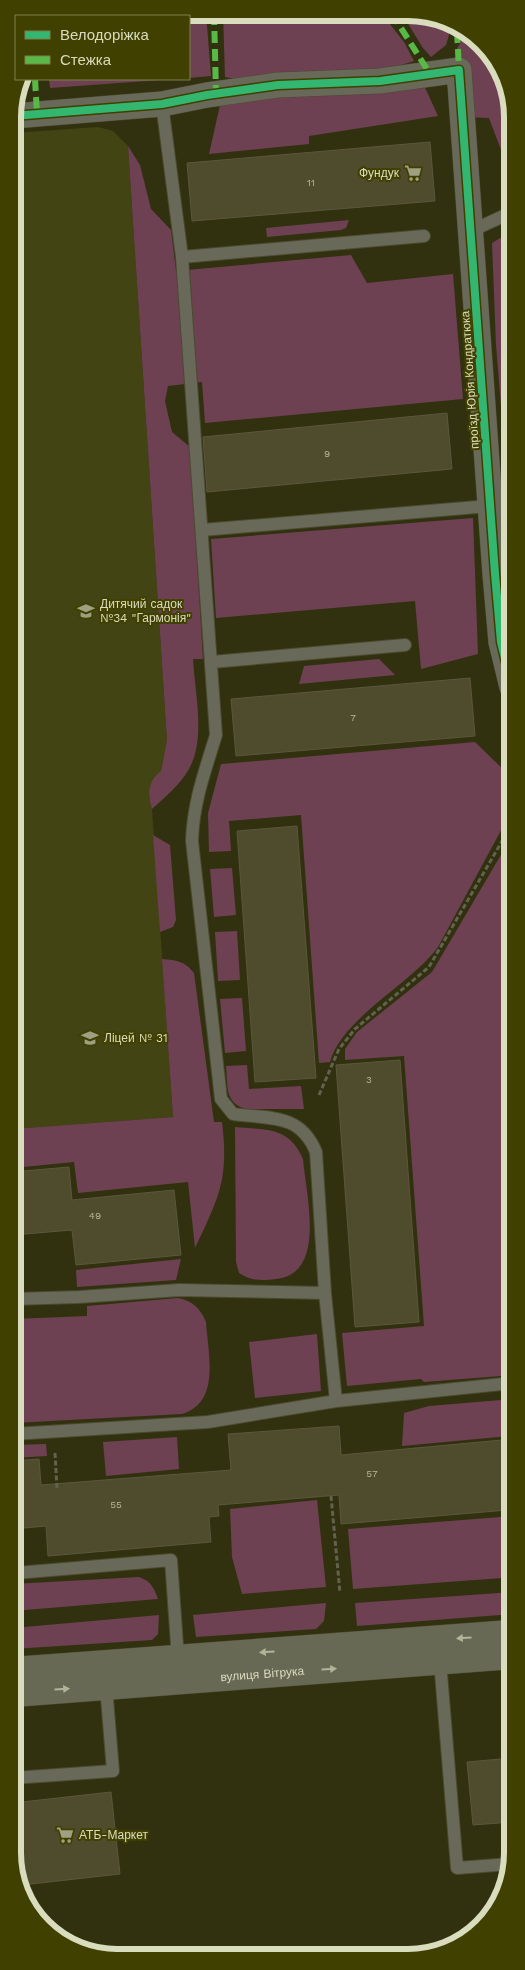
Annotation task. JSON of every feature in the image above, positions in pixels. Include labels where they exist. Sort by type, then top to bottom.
[{"type":"main road","name":"вулиця Вітрука","points":[[21,1670],[504,1635]]},
{"type":"main road","name":"вулиця Вітрука","points":[[21,1692],[504,1656]]},
{"type":"street","name":"проїзд Юрія Кондратюка","points":[[162,104],[207,95],[278,85],[380,80],[459,70],[489,506],[501,642],[504,654]]},
{"type":"street","points":[[21,115],[162,104]]},
{"type":"lane","points":[[162,104],[182,257],[212,662],[216,735],[198,790],[193,816],[192,840],[220,1099],[233,1114],[284,1120],[299,1126],[310,1137],[316,1152],[325,1293],[336,1401]]},
{"type":"lane","points":[[471,231],[504,216]]},
{"type":"lane","points":[[182,257],[424,236]]},
{"type":"lane","points":[[202,530],[489,506]]},
{"type":"lane","points":[[212,662],[405,645]]},
{"type":"lane","points":[[21,1299],[179,1290],[325,1293]]},
{"type":"lane","points":[[21,1434],[208,1422],[336,1401],[415,1391],[504,1384]]},
{"type":"lane","points":[[21,1573],[172,1560],[178,1659]]},
{"type":"lane","points":[[440,1661],[457,1868],[503,1865]]},
{"type":"lane","points":[[21,1777],[113,1771],[106,1686]]},
{"type":"path","points":[[319,1096],[340,1049],[355,1029],[429,967],[504,838]]},
{"type":"path","points":[[53,1432],[57,1490]]},
{"type":"path","points":[[330,1496],[340,1593]]},
{"type":"shaded area","points":[[190,21],[207,21],[211,76],[190,78]]},
{"type":"shaded area","points":[[223,21],[388,21],[404,42],[414,61],[376,73],[234,79],[225,77]]},
{"type":"shaded area","points":[[406,21],[426,23],[450,31],[446,45],[431,57],[423,48]]},
{"type":"shaded area","points":[[463,39],[466,41],[484,59],[496,81],[503,105],[504,158],[489,118],[465,117],[457,48]]},
{"type":"shaded area","points":[[49,80],[160,80],[50,88]]},
{"type":"shaded area","points":[[422,81],[438,116],[309,136],[309,144],[209,154],[220,105],[281,93]]},
{"type":"shaded area","name":"Дитячий садок №34 \"Гармонія\"","points":[[98,127],[113,131],[128,146],[167,740],[161,771],[149,796],[152,809],[173,1117],[21,1128],[21,132]]},
{"type":"shaded area","points":[[128,146],[140,165],[151,209],[171,230],[176,271],[351,255],[367,283],[453,274],[463,399],[205,423],[202,382],[168,386],[165,401],[172,432],[190,447],[203,659],[193,659],[198,716],[197,744],[194,757],[189,769],[181,780],[152,809],[149,798],[151,783],[161,771],[167,740]]},
{"type":"shaded area","points":[[349,220],[346,228],[341,230],[267,237],[266,228]]},
{"type":"shaded area","points":[[504,236],[504,444],[496,345],[492,243]]},
{"type":"shaded area","points":[[473,518],[478,654],[421,669],[415,601],[216,618],[211,539]]},
{"type":"shaded area","points":[[379,659],[395,675],[299,684],[304,666]]},
{"type":"shaded area","points":[[475,742],[504,770],[504,825],[438,947],[426,961],[362,1016],[337,1046],[330,1062],[319,1063],[301,815],[229,821],[231,851],[209,852],[208,813],[221,764]]},
{"type":"shaded area","points":[[153,835],[170,845],[176,920],[173,927],[160,932]]},
{"type":"shaded area","points":[[504,850],[504,1376],[424,1382],[421,1379],[347,1386],[342,1333],[424,1326],[404,1056],[345,1060],[345,1049],[357,1032],[432,972]]},
{"type":"shaded area","points":[[232,868],[236,915],[214,917],[210,869]]},
{"type":"shaded area","points":[[237,931],[240,980],[218,981],[215,932]]},
{"type":"shaded area","points":[[162,959],[180,962],[194,973],[214,1122],[222,1122],[224,1159],[220,1187],[216,1201],[195,1248],[188,1182],[78,1193],[74,1162],[21,1167],[21,1128],[173,1117]]},
{"type":"shaded area","points":[[242,998],[246,1051],[225,1053],[220,999]]},
{"type":"shaded area","points":[[247,1065],[249,1089],[301,1086],[304,1109],[246,1109],[239,1106],[228,1092],[226,1066]]},
{"type":"shaded area","points":[[235,1127],[266,1130],[284,1135],[291,1140],[303,1159],[310,1231],[308,1248],[302,1263],[292,1274],[276,1279],[261,1280],[248,1278],[239,1273],[236,1262]]},
{"type":"shaded area","points":[[181,1259],[176,1280],[77,1287],[76,1270]]},
{"type":"shaded area","points":[[178,1298],[188,1301],[195,1306],[206,1322],[210,1362],[207,1388],[202,1399],[194,1408],[182,1414],[21,1423],[21,1319],[87,1316],[87,1306]]},
{"type":"shaded area","points":[[317,1334],[321,1391],[255,1398],[249,1342]]},
{"type":"shaded area","points":[[504,1400],[504,1436],[402,1446],[404,1413],[429,1406]]},
{"type":"shaded area","points":[[177,1437],[179,1469],[106,1476],[103,1442]]},
{"type":"shaded area","points":[[46,1444],[47,1456],[21,1458],[21,1445]]},
{"type":"shaded area","points":[[317,1500],[326,1587],[242,1594],[232,1557],[230,1509]]},
{"type":"shaded area","points":[[504,1517],[504,1574],[502,1578],[353,1589],[348,1529]]},
{"type":"shaded area","points":[[139,1577],[152,1585],[158,1599],[21,1610],[21,1584]]},
{"type":"shaded area","points":[[504,1593],[504,1615],[357,1626],[355,1603]]},
{"type":"shaded area","points":[[326,1603],[324,1621],[316,1629],[196,1637],[193,1615]]},
{"type":"shaded area","points":[[159,1615],[158,1634],[152,1640],[21,1648],[21,1627]]},
{"type":"building","points":[[430,142],[435,201],[192,221],[187,163]]},
{"type":"building","points":[[447,413],[452,469],[207,492],[203,437]]},
{"type":"building","points":[[470,678],[475,736],[236,756],[231,699]]},
{"type":"building","points":[[297,826],[316,1078],[255,1082],[237,831]]},
{"type":"building","points":[[400,1060],[419,1322],[355,1327],[336,1065]]},
{"type":"building","points":[[69,1167],[72,1200],[174,1190],[181,1255],[76,1265],[72,1230],[21,1234],[21,1171]]},
{"type":"building","points":[[339,1426],[341,1455],[502,1440],[504,1510],[341,1524],[339,1495],[218,1505],[219,1516],[209,1517],[211,1542],[48,1556],[46,1526],[21,1528],[21,1460],[39,1459],[41,1485],[231,1470],[228,1434]]},
{"type":"building","points":[[504,1759],[504,1823],[473,1825],[467,1762]]},
{"type":"building","name":"АТБ-Маркет","points":[[111,1792],[120,1874],[27,1884],[21,1852],[21,1802]]},
{"type":"marked path","points":[[214,21],[216,93]]},
{"type":"marked path","points":[[397,21],[430,74]]},
{"type":"marked path","points":[[457,35],[459,70]]},
{"type":"marked path","points":[[35,80],[37,114]]},
{"type":"cycle path","points":[[21,115],[162,104],[207,95],[278,85],[380,81],[459,70],[495,574],[501,642],[504,654]]},
{"type":"place","name":"Фундук","points":[[413,173]]},
{"type":"place","name":"Дитячий садок №34 \"Гармонія\"","points":[[86,611]]},
{"type":"place","name":"Ліцей № 31","points":[[90,1038]]},
{"type":"place","name":"АТБ-Маркет","points":[[65,1835]]}]
